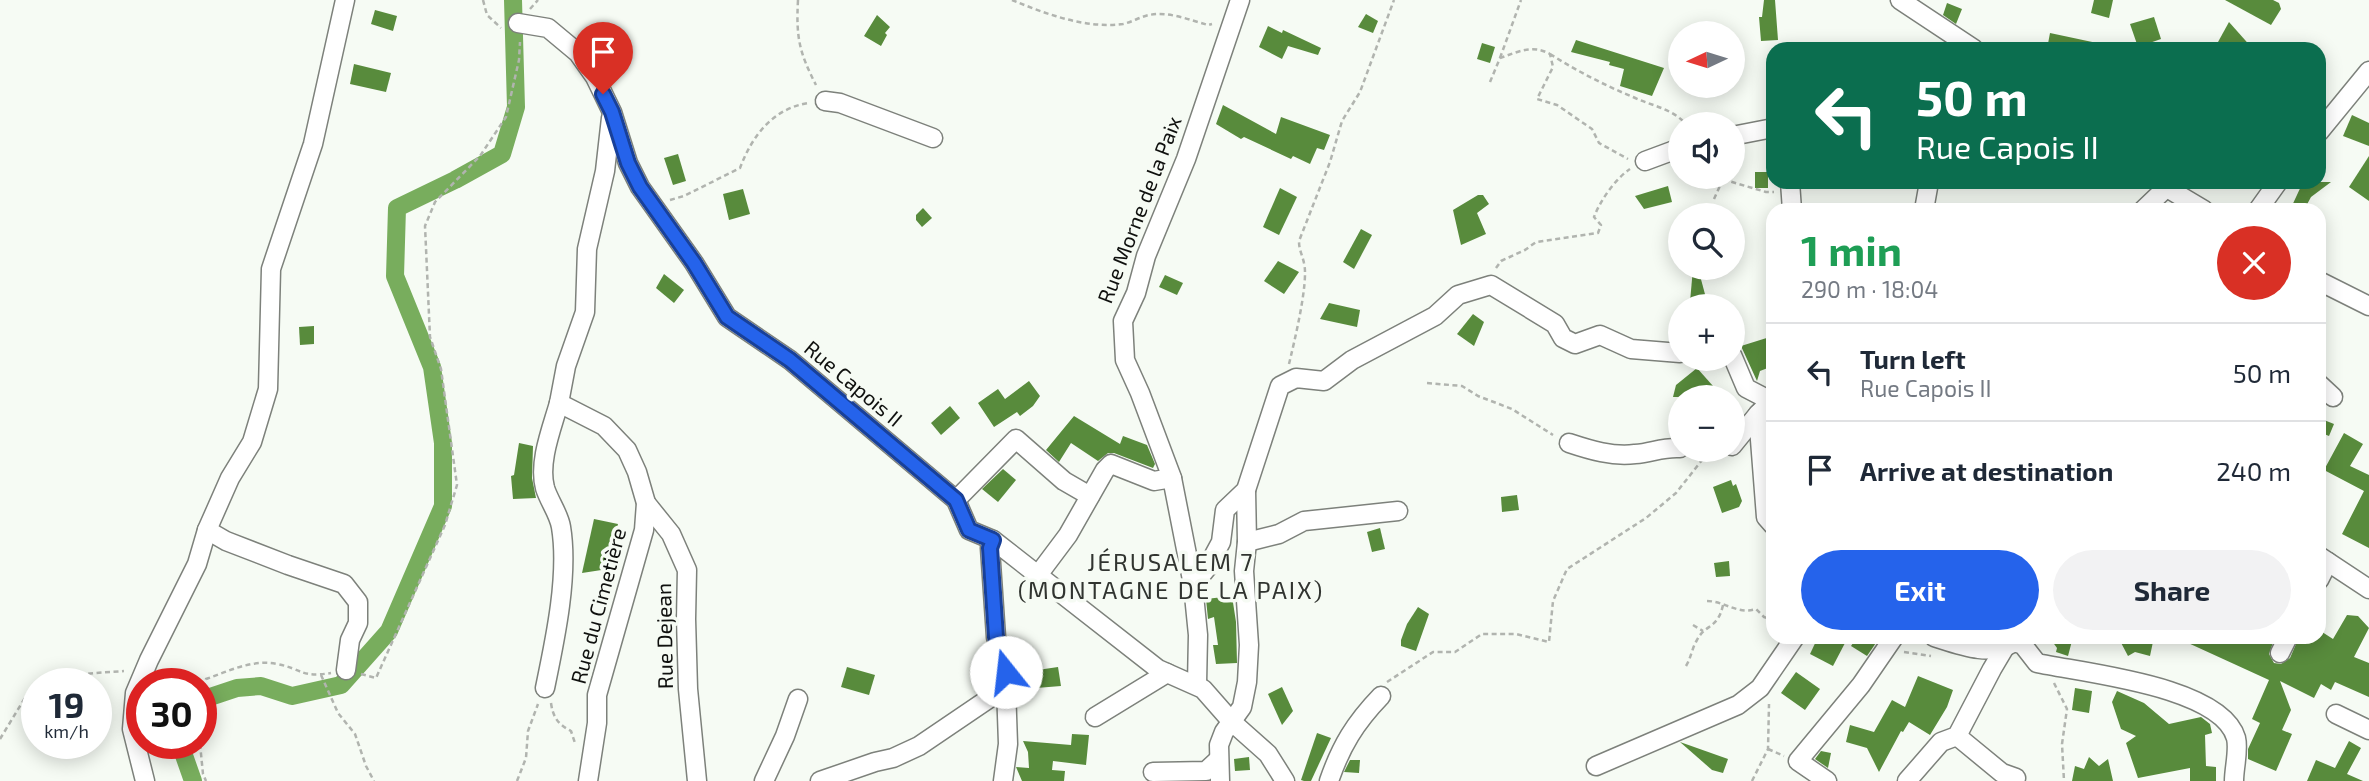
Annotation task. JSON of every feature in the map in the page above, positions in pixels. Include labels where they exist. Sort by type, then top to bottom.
[{"type":"street","points":[[145,781],[132,729],[135,692],[197,564],[207,530],[230,478],[252,442],[268,389],[271,269],[313,144],[345,0]]},
{"type":"street","name":"Rue Morne de la Paix","points":[[1196,684],[1198,635],[1193,585],[1172,478],[1125,360],[1122,321],[1136,293],[1146,256],[1186,159],[1240,0]]},
{"type":"street","points":[[1911,2],[1963,42]]},
{"type":"street","name":"Rue Capois II","points":[[514,28],[548,27],[579,53],[595,77],[612,112],[628,163],[640,187],[694,263],[727,317],[790,360],[956,500],[969,530],[993,540],[1158,669],[1196,684],[1232,722],[1268,754],[1285,781]]},
{"type":"street","points":[[2326,123],[2369,71]]},
{"type":"street","points":[[825,101],[840,103],[933,138]]},
{"type":"street","points":[[545,688],[556,635],[562,563],[561,526],[544,486],[544,459],[566,366],[585,312],[587,249],[605,171],[612,112]]},
{"type":"street","points":[[1745,133],[1766,129]]},
{"type":"street","points":[[1645,160],[1668,152]]},
{"type":"street","points":[[2168,189],[2192,203]]},
{"type":"street","points":[[2326,284],[2369,306]]},
{"type":"street","points":[[1220,781],[1219,745],[1224,732],[1242,707],[1247,682],[1249,645],[1244,570],[1247,542],[1246,490],[1280,386],[1296,379],[1324,381],[1352,360],[1435,316],[1458,295],[1491,285],[1555,324],[1563,338],[1575,344],[1600,335],[1631,349],[1668,352]]},
{"type":"street","points":[[1739,371],[1746,388],[1766,404]]},
{"type":"street","points":[[2326,390],[2333,397]]},
{"type":"street","name":"Rue du Cimetière","points":[[559,403],[604,426],[627,450],[638,472],[646,503],[644,530],[597,695],[597,723],[588,781]]},
{"type":"street","points":[[1745,431],[1766,406]]},
{"type":"street","points":[[1766,414],[1762,452],[1766,517]]},
{"type":"street","points":[[956,500],[1016,439],[1064,481],[1090,496]]},
{"type":"street","points":[[1569,443],[1593,452],[1635,454],[1668,447]]},
{"type":"street","points":[[1745,449],[1762,452]]},
{"type":"street","points":[[1038,575],[1068,535],[1111,464],[1154,481],[1172,478]]},
{"type":"street","points":[[1193,585],[1207,568],[1221,542],[1225,510],[1246,490]]},
{"type":"street","name":"Rue Dejean","points":[[646,503],[671,534],[687,570],[688,689],[698,781]]},
{"type":"street","points":[[1247,542],[1279,534],[1304,521],[1333,517],[1354,518],[1398,511]]},
{"type":"street","points":[[207,530],[226,541],[344,584],[358,601],[358,623],[350,640],[346,670]]},
{"type":"street","points":[[993,540],[990,548],[996,637],[1006,672],[1008,744],[1003,781]]},
{"type":"street","points":[[2326,561],[2369,589]]},
{"type":"street","points":[[1596,766],[1738,705],[1760,688],[1790,644]]},
{"type":"street","points":[[1827,781],[1798,761],[1861,685],[1889,644]]},
{"type":"street","points":[[1962,644],[1991,651],[2006,644]]},
{"type":"street","points":[[1907,781],[1941,742],[1957,736],[2007,644]]},
{"type":"street","points":[[2020,644],[2037,663],[2151,684],[2218,713],[2230,726],[2236,740],[2234,781]]},
{"type":"street","points":[[1095,717],[1167,673]]},
{"type":"street","points":[[820,781],[893,758],[919,746],[1006,687]]},
{"type":"street","points":[[1329,781],[1339,752],[1359,719],[1381,696]]},
{"type":"street","points":[[764,781],[785,736],[798,699]]},
{"type":"street","points":[[2336,714],[2369,730]]},
{"type":"street","points":[[1957,736],[2002,773],[2016,778]]},
{"type":"street","points":[[1153,772],[1206,771],[1219,760]]},
{"type":"path","points":[[217,675],[248,664],[277,664],[311,676],[346,670],[376,678],[445,526],[457,485],[441,369],[430,337],[425,226],[435,202],[480,156],[506,117],[519,60],[520,39],[514,28],[487,15],[483,0]]},
{"type":"path","points":[[514,28],[538,0]]},
{"type":"path","points":[[653,205],[684,196],[740,168],[748,146],[762,126],[794,105],[825,101],[802,59],[796,27],[798,0]]},
{"type":"path","points":[[1012,0],[1047,15],[1092,23],[1123,24],[1151,15],[1174,16],[1208,25],[1233,18]]},
{"type":"path","points":[[1287,383],[1304,278],[1299,241],[1342,121],[1360,92],[1394,0]]},
{"type":"path","points":[[1490,82],[1521,0]]},
{"type":"path","points":[[1500,58],[1531,48],[1540,48],[1577,71],[1635,99],[1673,112]]},
{"type":"path","points":[[1550,54],[1553,67],[1536,99],[1557,105],[1592,129],[1599,143],[1625,159],[1645,160]]},
{"type":"path","points":[[1491,285],[1494,272],[1501,261],[1536,242],[1598,233],[1601,225],[1594,217],[1597,208],[1626,172],[1645,160]]},
{"type":"path","points":[[1745,185],[1766,192],[1791,195]]},
{"type":"path","points":[[1714,199],[1719,189]]},
{"type":"path","points":[[1426,383],[1462,386],[1478,396],[1513,409],[1540,428],[1569,443]]},
{"type":"path","points":[[1381,696],[1388,681],[1433,652],[1455,652],[1482,634],[1516,634],[1549,642],[1553,601],[1567,569],[1646,518],[1676,493],[1701,462]]},
{"type":"path","points":[[1707,601],[1717,601],[1723,606],[1747,612],[1756,609],[1766,615]]},
{"type":"path","points":[[1686,666],[1696,641],[1720,616],[1723,606]]},
{"type":"path","points":[[1692,625],[1703,631]]},
{"type":"path","points":[[112,672],[129,671],[149,660]]},
{"type":"path","points":[[2048,666],[2058,694],[2067,709],[2062,744],[2064,781]]},
{"type":"path","points":[[321,675],[338,713],[355,734],[374,781]]},
{"type":"path","points":[[545,688],[552,713],[560,725],[571,731],[575,744],[592,755]]},
{"type":"path","points":[[517,781],[526,758],[528,731],[545,688]]},
{"type":"path","points":[[1752,781],[1768,749],[1769,701]]},
{"type":"path","points":[[0,739],[21,704]]},
{"type":"path","points":[[202,759],[206,781]]},
{"type":"building","points":[[1764,0],[1775,0],[1778,40],[1761,41],[1759,17],[1762,17]]},
{"type":"building","points":[[2094,0],[2113,0],[2109,18],[2091,13]]},
{"type":"building","points":[[2225,0],[2273,0],[2279,3],[2281,9],[2271,25]]},
{"type":"building","points":[[1947,3],[1962,9],[1956,24],[1943,15]]},
{"type":"building","points":[[375,10],[397,16],[393,31],[371,24]]},
{"type":"building","points":[[1366,14],[1378,21],[1373,33],[1358,27]]},
{"type":"building","points":[[877,15],[890,27],[881,46],[864,36]]},
{"type":"building","points":[[2154,17],[2161,39],[2136,42],[2130,24]]},
{"type":"building","points":[[2229,22],[2247,42],[2218,42]]},
{"type":"building","points":[[1268,26],[1321,48],[1318,55],[1288,46],[1282,59],[1259,47]]},
{"type":"building","points":[[2050,33],[2092,42],[2048,42]]},
{"type":"building","points":[[1576,40],[1664,68],[1652,96],[1620,86],[1624,69],[1609,65],[1610,62],[1571,52]]},
{"type":"building","points":[[1482,43],[1495,47],[1490,63],[1477,59]]},
{"type":"building","points":[[354,64],[391,73],[386,92],[350,84]]},
{"type":"building","points":[[1223,105],[1276,134],[1281,117],[1330,135],[1324,150],[1317,148],[1310,164],[1293,156],[1291,159],[1244,137],[1241,139],[1216,124]]},
{"type":"building","points":[[2352,115],[2369,123],[2369,146],[2343,136]]},
{"type":"building","points":[[678,154],[686,181],[673,185],[664,158]]},
{"type":"building","points":[[2369,156],[2369,201],[2349,187]]},
{"type":"building","points":[[1755,172],[1766,172],[1766,188],[1755,188]]},
{"type":"building","points":[[1668,186],[1672,202],[1644,209],[1635,196]]},
{"type":"building","points":[[1280,188],[1297,197],[1279,235],[1263,227]]},
{"type":"building","points":[[743,189],[750,214],[729,220],[723,194]]},
{"type":"building","points":[[2300,189],[2322,189],[2308,203],[2293,203]]},
{"type":"building","points":[[1478,195],[1483,195],[1489,204],[1477,213],[1486,234],[1461,245],[1453,210]]},
{"type":"building","points":[[923,208],[932,218],[922,227],[916,220],[916,215]]},
{"type":"building","points":[[1361,229],[1372,235],[1354,269],[1343,262]]},
{"type":"building","points":[[1278,261],[1299,272],[1284,294],[1264,281]]},
{"type":"building","points":[[664,274],[684,290],[674,303],[656,288]]},
{"type":"building","points":[[1165,275],[1183,283],[1177,295],[1159,287]]},
{"type":"building","points":[[1692,280],[1701,280],[1705,294],[1691,294]]},
{"type":"building","points":[[1329,303],[1360,310],[1357,327],[1320,319]]},
{"type":"building","points":[[1473,314],[1484,322],[1474,346],[1457,334]]},
{"type":"building","points":[[314,326],[314,344],[300,345],[299,327]]},
{"type":"building","points":[[1766,338],[1766,369],[1760,371],[1757,381],[1745,355],[1745,345]]},
{"type":"building","points":[[1693,371],[1700,371],[1712,385],[1676,385]]},
{"type":"building","points":[[1029,381],[1040,396],[1033,406],[1020,416],[1017,412],[994,427],[978,403],[998,389],[1005,399]]},
{"type":"building","points":[[950,406],[960,418],[941,435],[931,423]]},
{"type":"building","points":[[1074,416],[1120,444],[1123,436],[1147,445],[1155,464],[1153,468],[1114,453],[1108,453],[1098,461],[1071,443],[1059,462],[1046,450]]},
{"type":"building","points":[[2326,421],[2334,424],[2329,436],[2326,435]]},
{"type":"building","points":[[2344,433],[2363,444],[2350,466],[2369,475],[2369,548],[2342,534],[2364,491],[2326,471]]},
{"type":"building","points":[[519,443],[533,446],[532,478],[536,498],[513,499],[511,476],[514,475]]},
{"type":"building","points":[[1003,469],[1016,480],[998,502],[982,489]]},
{"type":"building","points":[[1731,480],[1733,486],[1736,484],[1742,501],[1739,507],[1722,513],[1713,487]]},
{"type":"building","points":[[1517,495],[1519,510],[1502,512],[1501,497]]},
{"type":"building","points":[[594,519],[618,524],[608,569],[582,573]]},
{"type":"building","points":[[1380,528],[1385,549],[1372,552],[1367,532]]},
{"type":"building","points":[[1729,561],[1730,576],[1716,577],[1714,563]]},
{"type":"building","points":[[1232,596],[1237,663],[1216,664],[1213,645],[1218,645],[1214,617],[1208,619],[1206,599]]},
{"type":"building","points":[[1418,607],[1429,614],[1416,651],[1401,646],[1401,640]]},
{"type":"building","points":[[2347,615],[2358,616],[2369,628],[2354,657],[2369,663],[2369,697],[2335,682],[2331,690],[2321,684],[2314,698],[2280,681],[2291,710],[2282,730],[2292,734],[2276,771],[2248,759],[2248,749],[2260,723],[2252,719],[2269,680],[2190,644],[2273,644],[2269,654],[2274,663],[2281,664],[2290,658],[2296,644],[2326,644],[2326,634],[2333,639]]},
{"type":"building","points":[[1815,644],[1844,644],[1833,666],[1810,654]]},
{"type":"building","points":[[1852,644],[1875,644],[1867,656],[1851,646]]},
{"type":"building","points":[[2054,644],[2071,644],[2068,656],[2056,652]]},
{"type":"building","points":[[2122,644],[2153,644],[2150,656],[2135,652],[2128,656]]},
{"type":"building","points":[[847,667],[875,675],[869,695],[841,687]]},
{"type":"building","points":[[1058,667],[1061,686],[1024,689],[1024,672]]},
{"type":"building","points":[[1796,672],[1820,689],[1805,710],[1781,693]]},
{"type":"building","points":[[1918,676],[1953,690],[1947,707],[1930,735],[1909,722],[1903,732],[1901,731],[1879,772],[1867,748],[1846,742],[1850,725],[1874,732],[1892,700],[1905,707]]},
{"type":"building","points":[[1282,687],[1293,711],[1282,725],[1268,694]]},
{"type":"building","points":[[2075,688],[2092,691],[2089,713],[2072,710]]},
{"type":"building","points":[[2117,691],[2144,703],[2169,724],[2201,717],[2210,724],[2212,733],[2205,735],[2206,766],[2216,767],[2216,781],[2190,781],[2190,768],[2138,778],[2126,743],[2136,736],[2121,729],[2112,702]]},
{"type":"building","points":[[1317,733],[1331,738],[1311,781],[1304,781],[1301,780]]},
{"type":"building","points":[[1072,734],[1089,735],[1086,765],[1053,761],[1052,770],[1065,771],[1064,781],[1022,781],[1016,767],[1029,768],[1028,752],[1023,741],[1071,745]]},
{"type":"building","points":[[2349,741],[2361,748],[2347,774],[2363,781],[2307,781],[2316,760],[2335,768]]},
{"type":"building","points":[[1680,742],[1728,759],[1723,773],[1712,770]]},
{"type":"building","points":[[1821,751],[1831,753],[1828,768],[1815,759]]},
{"type":"building","points":[[1249,757],[1250,770],[1235,771],[1234,759]]},
{"type":"building","points":[[2089,757],[2099,766],[2108,759],[2113,781],[2072,781],[2075,766],[2084,769]]},
{"type":"building","points":[[1350,760],[1360,760],[1359,773],[1344,772]]},
{"type":"waterway","points":[[217,695],[237,688],[261,686],[292,696],[341,685],[389,631],[443,506],[443,443],[432,367],[395,276],[397,208],[502,154],[516,107],[513,0]]},
{"type":"waterway","points":[[185,759],[193,781]]},
{"type":"district","name":"JÉRUSALEM 7 (MONTAGNE DE LA PAIX)","points":[[1171,577]]},
{"type":"route","points":[[603,94],[612,112],[628,163],[640,187],[694,263],[727,317],[790,360],[822,386],[956,500],[969,530],[993,540],[990,548],[996,637],[1006,672]]}]
